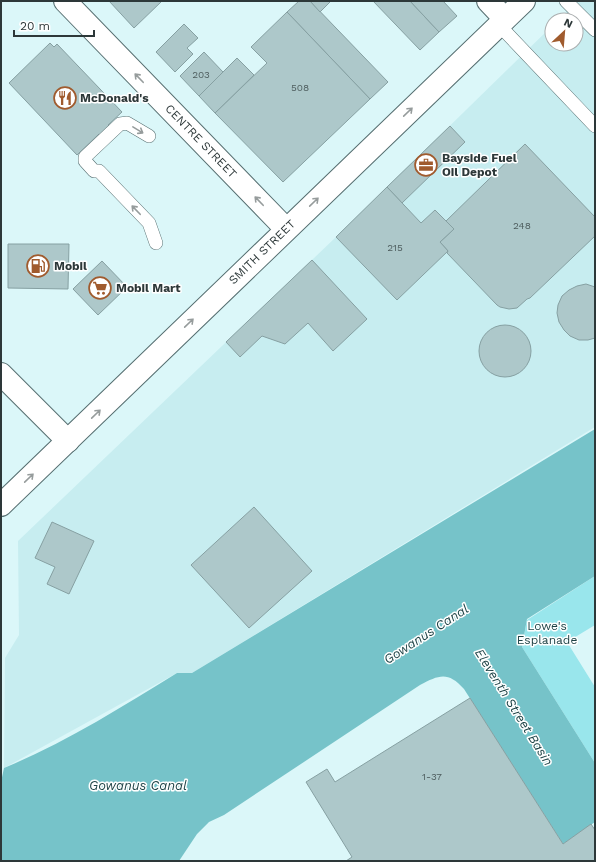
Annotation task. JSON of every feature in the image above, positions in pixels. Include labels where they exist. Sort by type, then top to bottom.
[{"type":"street","name":"CENTRE STREET","points":[[65,1],[286,229]]},
{"type":"street","points":[[488,1],[502,22]]},
{"type":"street","name":"SMITH STREET","points":[[1,505],[524,1]]},
{"type":"street","points":[[1,374],[68,441]]},
{"type":"lane","points":[[566,1],[595,30]]},
{"type":"lane","points":[[502,22],[595,126]]},
{"type":"lane","points":[[149,136],[127,123],[120,124],[85,157],[85,161],[94,171],[99,171],[149,222],[156,243]]},
{"type":"shaded area","points":[[577,1],[595,1],[595,427],[192,673],[177,673],[4,768],[5,658],[19,635],[18,541],[336,237],[544,34],[544,52],[584,52],[584,12],[566,12]]},
{"type":"green space","name":"Lowe's Esplanade","points":[[595,576],[595,625],[567,642],[595,687],[595,763],[522,647],[527,620]]},
{"type":"water","name":"Gowanus Canal","points":[[595,429],[595,576],[527,619],[522,647],[595,763],[595,822],[563,844],[464,689],[453,679],[443,676],[420,685],[224,815],[209,822],[197,834],[179,861],[1,861],[1,782],[4,768],[49,748],[71,736],[177,673],[192,673]]},
{"type":"building","points":[[109,1],[162,1],[134,28]]},
{"type":"building","points":[[299,1],[310,1],[388,82],[370,99],[287,12]]},
{"type":"building","points":[[310,1],[331,1],[320,12]]},
{"type":"building","points":[[373,1],[410,1],[439,32],[420,50]]},
{"type":"building","points":[[410,1],[443,1],[457,16],[439,32]]},
{"type":"building","points":[[287,12],[370,99],[283,182],[215,113],[267,63],[251,47]]},
{"type":"building","points":[[184,24],[198,38],[187,48],[193,54],[175,72],[156,52]]},
{"type":"building","name":"McDonald's","points":[[50,43],[54,47],[57,44],[122,112],[108,125],[110,127],[101,136],[99,134],[77,155],[9,83]]},
{"type":"building","points":[[204,52],[223,72],[199,96],[180,76]]},
{"type":"building","points":[[237,58],[254,75],[215,113],[199,96]]},
{"type":"building","name":"Bayside Fuel Oil Depot","points":[[450,126],[465,142],[402,203],[387,187]]},
{"type":"building","points":[[525,144],[595,217],[595,236],[530,298],[517,308],[509,309],[497,305],[447,253],[448,251],[440,242],[454,229],[446,221]]},
{"type":"building","points":[[387,187],[421,223],[435,210],[454,229],[440,242],[448,251],[397,300],[336,237]]},
{"type":"building","name":"Mobil","points":[[8,244],[69,244],[68,289],[8,288]]},
{"type":"building","points":[[312,260],[367,319],[333,351],[308,323],[285,344],[262,336],[240,357],[226,342]]},
{"type":"building","name":"Mobil Mart","points":[[102,261],[127,287],[98,315],[73,289]]},
{"type":"building","points":[[586,284],[595,287],[595,338],[579,340],[570,336],[559,322],[557,313],[558,305],[562,296],[569,290]]},
{"type":"building","points":[[505,325],[519,329],[527,337],[531,351],[527,365],[519,373],[505,377],[491,373],[483,365],[479,351],[483,337],[491,329]]},
{"type":"building","points":[[254,507],[312,571],[249,628],[191,565]]},
{"type":"building","points":[[52,522],[94,541],[69,594],[47,584],[55,567],[35,558]]},
{"type":"building","points":[[470,698],[563,844],[591,824],[595,830],[595,861],[346,861],[352,857],[306,782],[327,769],[335,782]]},
{"type":"place","name":"McDonald's","points":[[65,98]]},
{"type":"place","name":"Bayside Fuel Oil Depot","points":[[426,165]]},
{"type":"place","name":"Mobil","points":[[38,266]]},
{"type":"place","name":"Mobil Mart","points":[[100,288]]},
{"type":"water label","name":"Eleventh Street Basin","points":[[514,707]]}]
